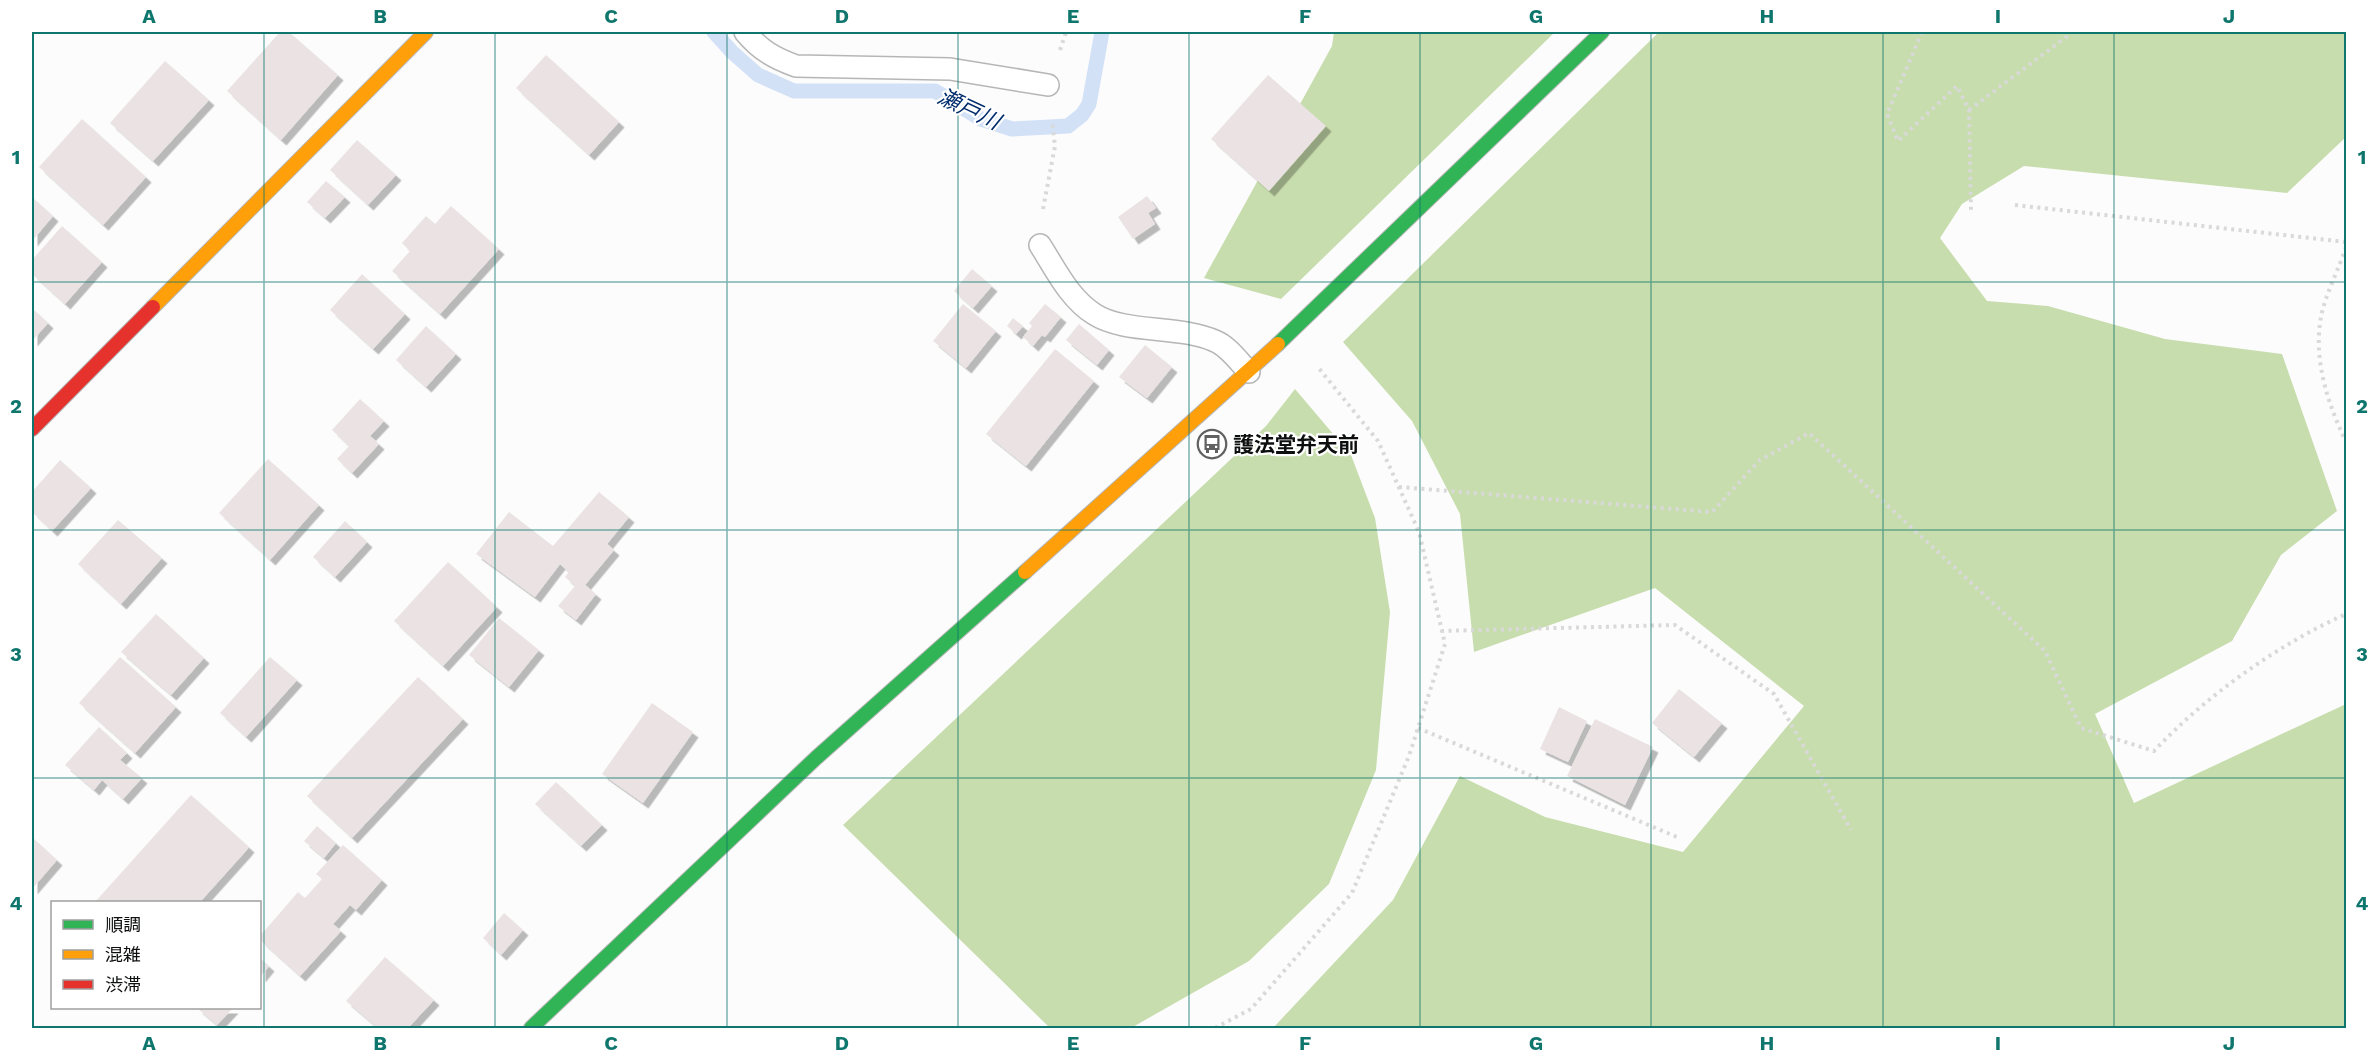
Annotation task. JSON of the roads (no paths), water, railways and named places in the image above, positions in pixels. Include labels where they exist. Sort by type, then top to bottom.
[{"type":"street","points":[[32,429],[426,32]]},
{"type":"street","points":[[531,1029],[816,758],[1249,372],[1602,32]]},
{"type":"lane","points":[[745,32],[772,58],[796,66],[950,69],[1048,85]]},
{"type":"lane","points":[[1040,245],[1075,299],[1096,315],[1117,322],[1187,332],[1217,341],[1249,372]]},
{"type":"waterway","name":"瀬戸川","points":[[714,32],[758,75],[794,91],[935,91],[981,119],[1012,129],[1068,126],[1082,115],[1089,104],[1102,32]]},
{"type":"place","name":"護法堂弁天前","points":[[1212,444]]}]
